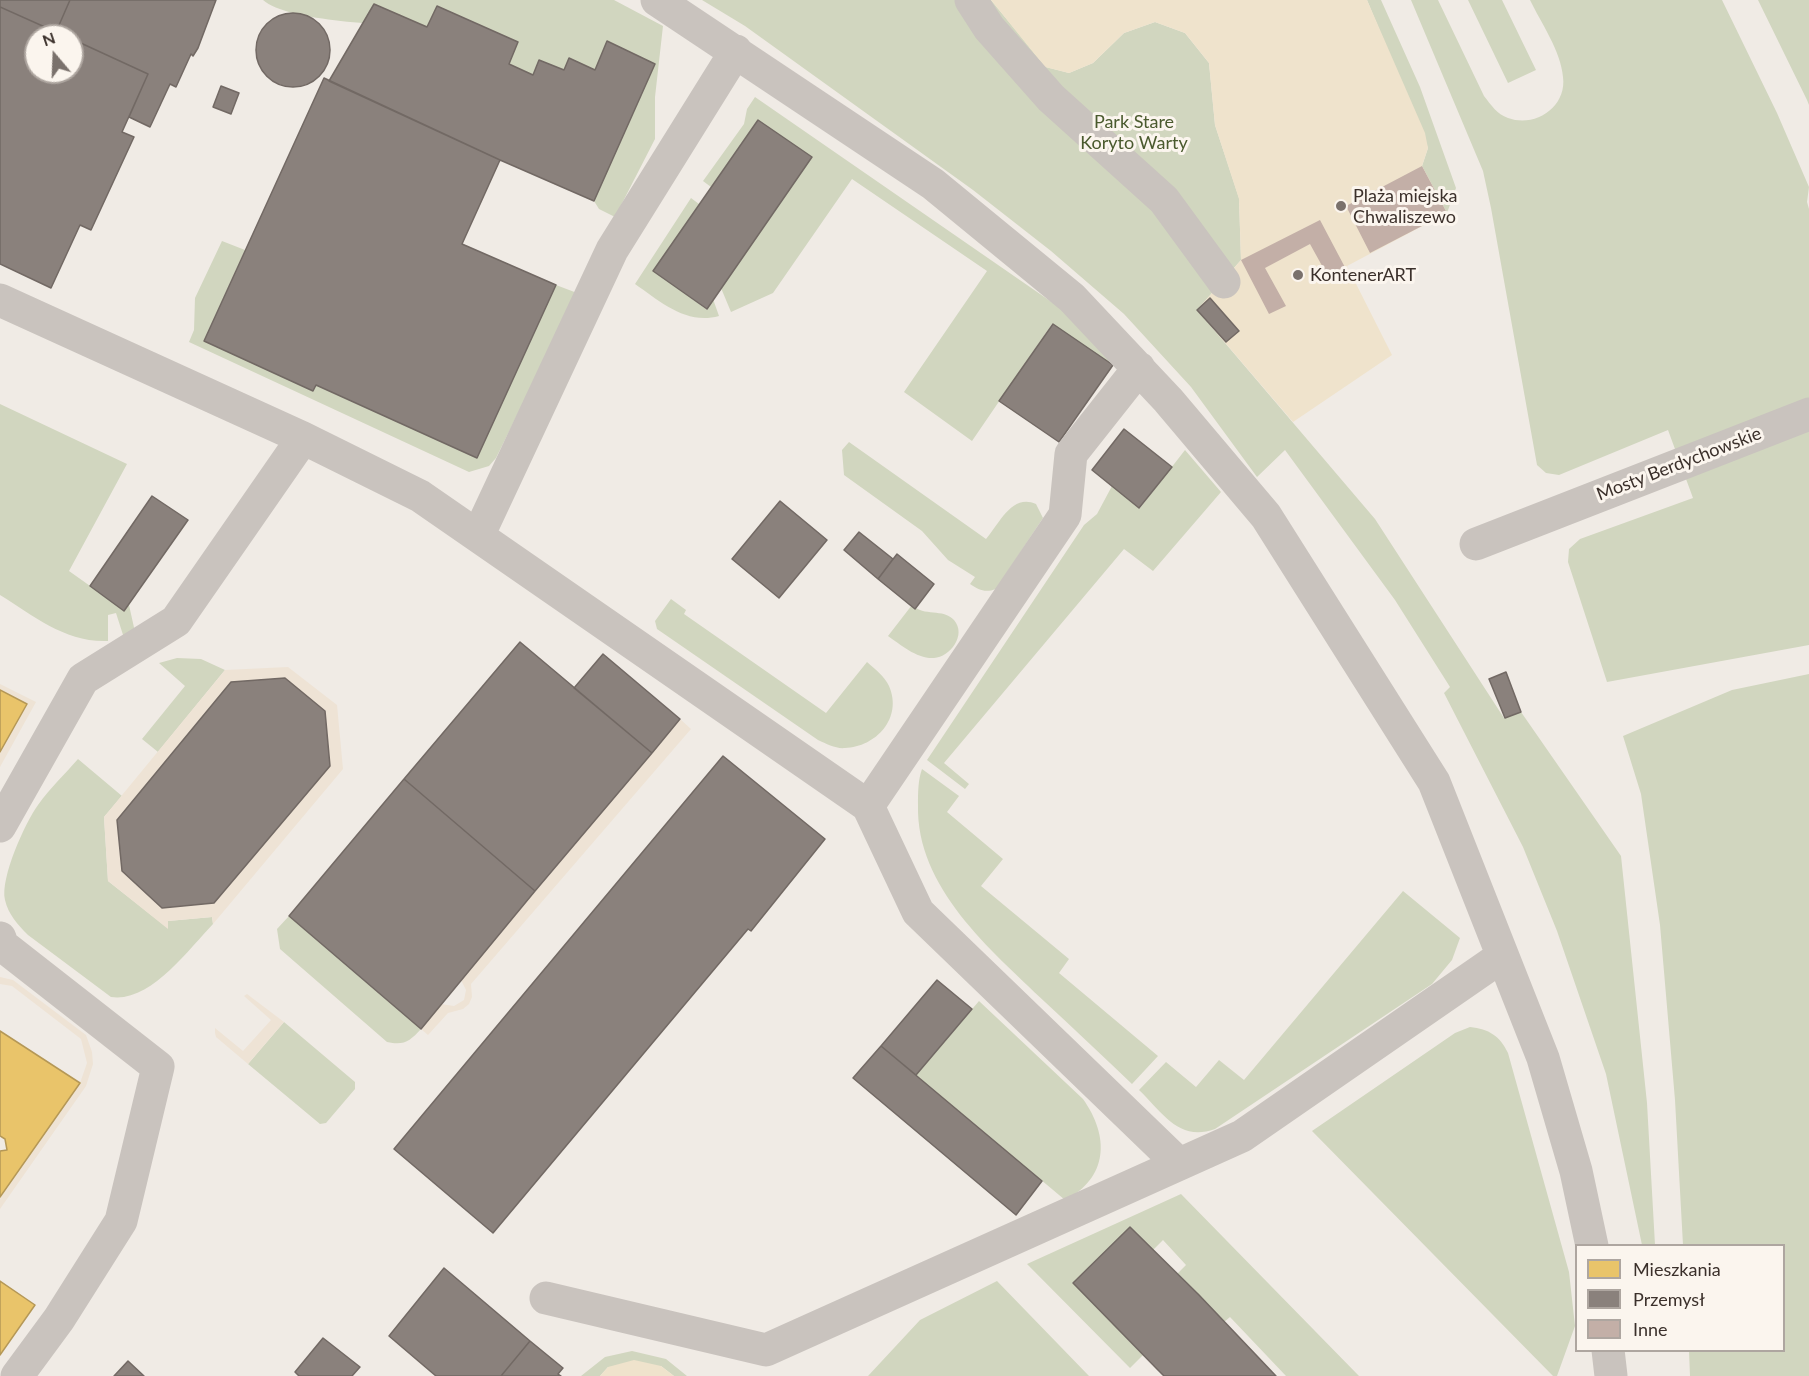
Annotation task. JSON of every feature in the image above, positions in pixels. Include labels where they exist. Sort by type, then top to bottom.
[{"type":"street","points":[[657,0],[933,184],[1072,298],[1138,368],[1266,516],[1434,782],[1501,957],[1543,1058],[1576,1171],[1592,1244]]},
{"type":"street","points":[[971,0],[989,28],[1051,98],[1164,200],[1224,282]]},
{"type":"street","points":[[478,536],[612,250],[736,51]]},
{"type":"street","points":[[0,300],[303,438],[420,496],[867,806],[918,912],[1178,1163]]},
{"type":"street","points":[[867,806],[1065,515],[1071,454],[1138,368]]},
{"type":"street","name":"Mosty Berdychowskie","points":[[1476,544],[1809,414]]},
{"type":"street","points":[[0,826],[82,679],[176,621],[303,438]]},
{"type":"street","points":[[0,938],[2,945],[158,1067],[121,1221],[58,1319],[17,1376]]},
{"type":"street","points":[[546,1298],[766,1350],[1242,1136],[1501,957]]},
{"type":"street","points":[[1608,1352],[1611,1376]]},
{"type":"green space","points":[[263,0],[614,0],[663,26],[655,97],[655,139],[615,217],[599,209],[594,201],[655,64],[607,41],[595,70],[569,58],[564,70],[539,60],[533,75],[509,64],[518,42],[437,6],[427,27],[316,18],[276,7]]},
{"type":"green space","name":"Park Stare Koryto Warty","points":[[702,0],[991,0],[1046,67],[1069,73],[1093,63],[1124,33],[1155,22],[1185,33],[1209,63],[1215,125],[1239,198],[1241,260],[1197,310],[1375,519],[1504,718],[1521,712],[1621,856],[1647,1103],[1655,1244],[1642,1244],[1606,1074],[1557,931],[1523,847],[1444,693],[1450,687],[1395,600],[1285,450],[1257,477],[1191,387],[1124,314],[1051,251],[973,190],[745,26]]},
{"type":"green space","points":[[1367,0],[1381,0],[1420,87],[1456,188],[1447,213],[1422,166],[1428,148]]},
{"type":"green space","points":[[1411,0],[1438,0],[1484,96],[1494,109],[1508,118],[1529,120],[1547,113],[1560,97],[1563,88],[1559,57],[1530,0],[1722,0],[1777,113],[1809,187],[1807,202],[1809,209],[1809,645],[1607,682],[1568,562],[1569,549],[1580,539],[1693,498],[1668,430],[1559,475],[1546,473],[1537,465],[1483,171]]},
{"type":"green space","points":[[1468,0],[1502,0],[1536,70],[1508,83]]},
{"type":"green space","points":[[1758,0],[1809,0],[1809,105],[1807,100]]},
{"type":"green space","points":[[755,97],[1082,323],[1113,365],[1052,324],[972,441],[904,392],[987,271],[852,179],[773,293],[731,312],[721,288],[812,157],[758,120],[711,187],[703,181],[744,124],[747,109]]},
{"type":"green space","points":[[691,198],[699,204],[654,271],[706,309],[713,299],[719,316],[707,318],[685,315],[635,284]]},
{"type":"green space","points":[[222,241],[245,250],[204,341],[313,391],[316,385],[477,458],[556,285],[577,293],[496,458],[489,466],[469,472],[189,342],[194,330],[195,298]]},
{"type":"green space","points":[[0,404],[127,464],[69,571],[124,610],[129,605],[135,632],[124,638],[116,613],[108,615],[108,641],[78,638],[51,627],[0,595]]},
{"type":"green space","points":[[849,442],[986,539],[1007,512],[1020,503],[1036,504],[1043,518],[996,589],[985,591],[979,589],[970,584],[975,577],[948,560],[922,531],[844,475],[842,450]]},
{"type":"green space","points":[[1185,450],[1221,492],[1153,571],[1124,549],[944,763],[969,784],[965,789],[927,760],[1084,525],[1097,514],[1112,486],[1140,508]]},
{"type":"green space","points":[[671,599],[686,610],[684,614],[826,713],[867,662],[889,686],[892,709],[884,729],[867,742],[845,748],[838,748],[818,740],[657,629],[655,621]]},
{"type":"green space","points":[[912,605],[922,611],[950,616],[954,620],[958,626],[958,638],[946,654],[934,658],[921,656],[909,651],[888,636]]},
{"type":"green space","points":[[177,658],[201,659],[225,670],[158,752],[142,739],[185,686],[159,663]]},
{"type":"green space","points":[[1809,674],[1809,1376],[1690,1376],[1689,1352],[1785,1352],[1785,1244],[1683,1244],[1675,1100],[1660,925],[1641,794],[1623,736],[1732,690]]},
{"type":"green space","points":[[78,759],[122,796],[104,817],[108,881],[168,928],[168,921],[212,917],[213,924],[180,960],[154,983],[126,997],[111,997],[28,935],[11,915],[6,905],[4,890],[6,878],[27,824],[43,799]]},
{"type":"green space","points":[[922,769],[959,796],[947,812],[1003,859],[981,886],[1069,959],[1059,973],[1158,1056],[1132,1084],[1002,961],[960,915],[943,890],[929,863],[921,835],[918,796]]},
{"type":"green space","points":[[1403,891],[1460,938],[1452,960],[1432,984],[1215,1129],[1191,1132],[1181,1128],[1164,1116],[1139,1090],[1166,1062],[1196,1087],[1219,1060],[1244,1080]]},
{"type":"green space","points":[[289,916],[421,1029],[406,1042],[387,1042],[280,949],[277,929]]},
{"type":"green space","points":[[979,1001],[1083,1099],[1092,1113],[1101,1142],[1097,1168],[1090,1180],[1079,1191],[1065,1200],[916,1075]]},
{"type":"green space","points":[[284,1022],[355,1082],[355,1089],[326,1123],[320,1124],[248,1064]]},
{"type":"green space","points":[[1470,1027],[1493,1034],[1508,1053],[1569,1272],[1575,1326],[1557,1376],[1553,1376],[1312,1131],[1455,1033]]},
{"type":"green space","points":[[1181,1194],[1359,1376],[1286,1376],[1230,1317],[1224,1322],[1177,1274],[1186,1265],[1163,1240],[1153,1250],[1130,1227],[1073,1283],[1143,1355],[1130,1368],[1027,1264]]},
{"type":"green space","points":[[997,1281],[1089,1376],[868,1376],[920,1320]]},
{"type":"green space","points":[[632,1351],[666,1359],[687,1376],[674,1376],[661,1366],[608,1367],[600,1376],[581,1376],[605,1357]]},
{"type":"sand","name":"Plaża miejska Chwaliszewo","points":[[991,0],[1367,0],[1425,133],[1428,148],[1422,166],[1447,213],[1347,266],[1392,355],[1293,422],[1197,310],[1241,260],[1239,199],[1215,125],[1209,63],[1185,33],[1155,22],[1124,33],[1093,63],[1069,73],[1045,67]]},
{"type":"sand","points":[[634,1360],[661,1366],[674,1376],[600,1376],[608,1367]]},
{"type":"shaded area","points":[[288,667],[337,705],[343,769],[213,924],[212,917],[168,921],[168,929],[108,881],[104,817],[225,670]],"holes":[[[284,678],[325,711],[330,766],[214,903],[162,908],[122,871],[117,820],[231,682]]]},
{"type":"shaded area","points":[[0,684],[36,702],[0,767],[0,752],[27,705],[0,690]]},
{"type":"shaded area","points":[[680,719],[691,729],[471,984],[472,997],[469,1004],[463,1009],[448,1013],[428,1035],[421,1029],[441,1004],[454,1006],[464,1000],[466,990],[461,980]]},
{"type":"shaded area","points":[[0,977],[13,980],[86,1035],[92,1052],[93,1064],[86,1086],[0,1209],[0,1197],[80,1083],[87,1063],[81,1039],[12,986],[0,984]]},
{"type":"shaded area","points":[[247,994],[284,1022],[248,1064],[216,1037],[215,1033],[215,1028],[243,1051],[271,1020],[244,996]]},
{"type":"building: Mieszkania","points":[[0,690],[27,704],[0,752]]},
{"type":"building: Mieszkania","points":[[0,1031],[80,1083],[0,1197],[0,1151],[7,1150],[5,1139],[0,1136]]},
{"type":"building: Mieszkania","points":[[0,1281],[35,1305],[0,1355]]},
{"type":"building: Przemysł","points":[[0,0],[70,0],[60,24],[38,24],[0,7]]},
{"type":"building: Przemysł","points":[[70,0],[216,0],[198,48],[193,56],[191,54],[176,87],[170,84],[150,127],[129,117],[148,74],[84,45],[84,24],[60,24]]},
{"type":"building: Przemysł","points":[[374,4],[427,27],[437,6],[518,42],[509,64],[533,75],[539,60],[564,70],[569,58],[595,70],[607,41],[655,64],[594,201],[329,81]]},
{"type":"building: Przemysł","points":[[0,7],[38,24],[24,24],[24,84],[84,84],[84,45],[148,74],[122,132],[134,137],[91,230],[80,225],[51,288],[0,264]]},
{"type":"building: Przemysł","points":[[293,13],[314,19],[324,29],[330,50],[324,71],[314,81],[293,87],[272,81],[262,71],[256,50],[262,29],[272,19]]},
{"type":"building: Przemysł","points":[[324,78],[500,160],[462,244],[556,285],[477,458],[316,385],[313,391],[204,341]]},
{"type":"building: Przemysł","points":[[221,86],[239,93],[231,114],[213,107]]},
{"type":"building: Przemysł","points":[[758,120],[812,157],[707,309],[653,271]]},
{"type":"building: Przemysł","points":[[1210,298],[1239,331],[1226,342],[1197,310]]},
{"type":"building: Przemysł","points":[[1053,324],[1113,365],[1059,442],[999,401]]},
{"type":"building: Przemysł","points":[[1124,429],[1172,467],[1139,508],[1092,470]]},
{"type":"building: Przemysł","points":[[152,496],[188,520],[124,611],[90,586]]},
{"type":"building: Przemysł","points":[[780,501],[827,540],[779,598],[732,559]]},
{"type":"building: Przemysł","points":[[859,532],[893,559],[878,579],[844,550]]},
{"type":"building: Przemysł","points":[[897,554],[934,584],[915,609],[878,579]]},
{"type":"building: Przemysł","points":[[520,642],[652,753],[535,891],[404,779]]},
{"type":"building: Przemysł","points":[[603,654],[680,719],[652,753],[574,688]]},
{"type":"building: Przemysł","points":[[1506,672],[1521,712],[1505,718],[1489,679]]},
{"type":"building: Przemysł","points":[[285,678],[325,711],[330,766],[214,903],[162,908],[122,871],[117,820],[231,682]]},
{"type":"building: Przemysł","points":[[723,756],[825,839],[751,931],[748,929],[493,1233],[394,1149]]},
{"type":"building: Przemysł","points":[[404,779],[535,891],[421,1029],[289,916]]},
{"type":"building: Przemysł","points":[[937,980],[972,1009],[916,1075],[881,1046]]},
{"type":"building: Przemysł","points":[[881,1046],[1042,1181],[1016,1215],[853,1078]]},
{"type":"building: Przemysł","points":[[1130,1227],[1276,1376],[1164,1376],[1157,1369],[1073,1283]]},
{"type":"building: Przemysł","points":[[444,1268],[530,1341],[501,1376],[436,1376],[389,1336]]},
{"type":"building: Przemysł","points":[[323,1338],[360,1367],[352,1376],[299,1376],[295,1372]]},
{"type":"building: Przemysł","points":[[530,1341],[563,1368],[558,1374],[561,1376],[501,1376]]},
{"type":"building: Przemysł","points":[[128,1361],[144,1376],[114,1376]]},
{"type":"building: Inne","points":[[1422,166],[1447,213],[1370,253],[1346,206]]},
{"type":"building: Inne","points":[[1320,220],[1348,273],[1331,282],[1310,244],[1265,268],[1286,306],[1269,314],[1241,260]]},
{"type":"place","name":"Plaża miejska Chwaliszewo","points":[[1341,206]]},
{"type":"place","name":"KontenerART","points":[[1298,275]]}]
